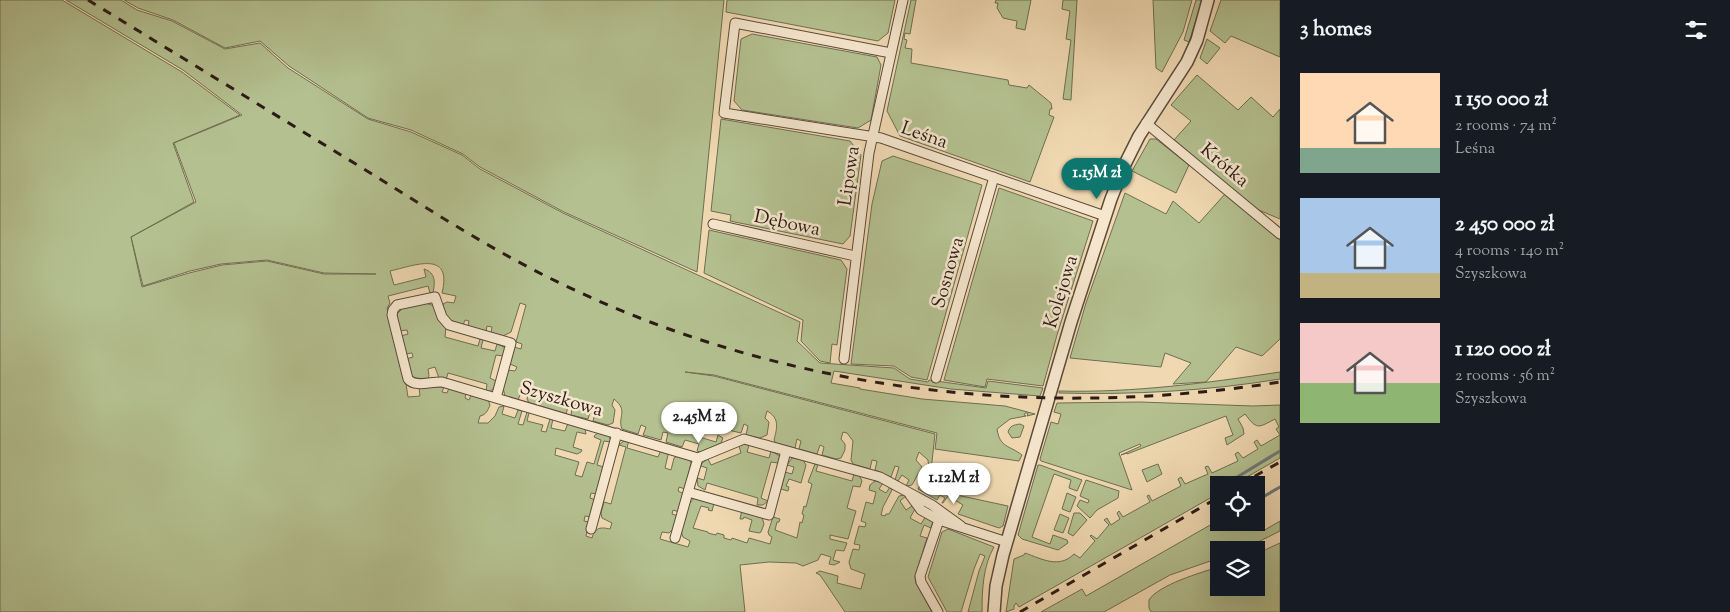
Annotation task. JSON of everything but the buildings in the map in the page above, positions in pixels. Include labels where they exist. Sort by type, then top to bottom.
[{"type":"street","name":"Lipowa","points":[[844,358],[855,256],[872,137],[903,0]]},
{"type":"street","name":"Kolejowa","points":[[994,612],[999,569],[1006,542],[1071,322],[1105,216],[1125,164],[1146,123],[1187,62],[1197,40],[1208,0]]},
{"type":"street","name":"Leśna","points":[[891,53],[735,23],[724,113],[881,138],[1105,216]]},
{"type":"street","name":"Krótka","points":[[1146,123],[1279,232]]},
{"type":"street","name":"Sosnowa","points":[[936,378],[994,177]]},
{"type":"street","name":"Dębowa","points":[[712,224],[855,256]]},
{"type":"street","name":"Szyszkowa","points":[[496,398],[511,343],[449,326],[442,317],[435,297],[397,305],[392,315],[408,380],[411,383],[442,382],[698,458]]},
{"type":"street","name":"Szyszkowa","points":[[591,529],[618,433]]},
{"type":"street","points":[[675,538],[698,458],[744,439],[880,477],[932,505],[961,526]]},
{"type":"street","points":[[688,492],[769,515],[786,451]]},
{"type":"street","points":[[909,494],[921,510],[939,520],[1006,542]]},
{"type":"street","points":[[938,612],[922,585],[920,576],[939,520]]},
{"type":"green space","points":[[0,0],[62,0],[182,72],[240,115],[173,143],[194,202],[131,237],[196,202],[174,143],[242,115],[183,70],[66,0],[121,0],[137,10],[172,21],[225,49],[260,43],[288,68],[368,119],[411,132],[462,155],[480,169],[563,213],[800,322],[797,341],[820,363],[894,368],[910,379],[928,382],[929,380],[986,388],[988,381],[1043,388],[1040,396],[951,389],[834,371],[831,383],[922,399],[1005,406],[1035,414],[1027,416],[1028,413],[1025,413],[1024,415],[1026,416],[1010,419],[997,429],[1000,440],[1022,455],[1019,461],[935,449],[937,433],[714,375],[685,372],[714,376],[935,434],[929,489],[1008,506],[1003,526],[999,528],[958,514],[963,505],[948,496],[942,503],[945,498],[940,495],[937,500],[918,489],[929,469],[928,460],[919,452],[916,460],[922,467],[912,485],[906,486],[909,480],[902,475],[898,481],[895,480],[899,467],[895,466],[891,477],[875,470],[877,461],[872,460],[870,469],[853,464],[851,460],[853,441],[847,433],[843,432],[841,439],[845,444],[845,450],[841,458],[836,459],[822,455],[824,447],[820,445],[817,454],[799,449],[801,441],[797,439],[795,448],[776,443],[774,440],[777,427],[776,420],[767,411],[765,418],[769,422],[767,435],[760,438],[746,435],[748,426],[744,424],[741,433],[724,429],[726,419],[720,418],[718,427],[687,418],[685,425],[698,429],[696,436],[716,442],[718,435],[723,438],[721,443],[700,452],[697,451],[699,444],[685,440],[682,447],[666,442],[668,433],[663,432],[661,440],[643,435],[646,427],[641,425],[638,434],[622,429],[621,407],[614,399],[612,405],[615,410],[613,423],[608,425],[593,421],[595,414],[590,413],[588,419],[571,415],[572,408],[568,407],[566,414],[529,403],[527,399],[529,390],[523,388],[518,400],[505,396],[503,388],[508,370],[515,371],[517,367],[510,364],[514,347],[521,349],[522,344],[516,342],[526,305],[520,303],[511,332],[503,336],[491,333],[492,327],[487,326],[486,332],[468,327],[469,321],[465,320],[463,325],[449,319],[445,313],[443,304],[447,302],[454,303],[456,296],[442,293],[444,279],[442,270],[436,265],[419,264],[390,271],[394,285],[426,277],[424,269],[431,273],[434,278],[433,293],[430,293],[428,286],[388,296],[390,303],[387,308],[408,397],[420,396],[419,387],[444,387],[442,392],[447,393],[449,388],[466,393],[465,398],[469,400],[471,395],[488,400],[490,405],[488,410],[480,416],[478,423],[488,423],[495,416],[499,407],[504,406],[502,414],[515,418],[518,410],[522,411],[518,424],[523,425],[527,412],[529,413],[527,421],[543,425],[541,431],[546,432],[550,419],[553,419],[551,428],[565,431],[568,423],[585,429],[586,434],[577,432],[573,447],[582,450],[581,452],[577,454],[556,448],[555,455],[579,462],[575,475],[582,477],[587,462],[594,464],[601,440],[594,437],[595,435],[600,432],[609,435],[611,442],[604,441],[597,465],[604,467],[597,494],[591,493],[590,498],[596,500],[591,517],[585,516],[584,521],[589,522],[586,536],[592,538],[599,529],[610,529],[612,523],[602,518],[601,513],[604,502],[611,504],[626,447],[619,445],[625,440],[629,440],[627,448],[658,457],[661,450],[667,452],[665,468],[671,470],[674,458],[677,456],[689,459],[691,463],[685,489],[679,487],[678,491],[684,494],[679,512],[673,510],[672,514],[678,516],[674,528],[669,533],[662,532],[660,539],[688,547],[690,541],[683,537],[681,527],[686,510],[695,498],[714,503],[712,511],[701,506],[693,528],[716,535],[717,533],[724,535],[724,538],[731,540],[732,538],[747,543],[749,538],[770,544],[772,537],[768,532],[773,517],[780,519],[775,530],[797,538],[800,522],[802,523],[804,515],[802,514],[804,506],[806,507],[812,484],[808,482],[815,464],[818,464],[816,471],[852,481],[854,474],[859,475],[862,481],[860,487],[853,486],[847,508],[856,511],[848,539],[830,535],[830,539],[847,543],[844,551],[836,550],[833,560],[840,562],[834,565],[829,564],[831,557],[821,554],[818,560],[803,566],[796,563],[769,562],[740,565],[745,612],[0,612]],"holes":[[[131,237],[143,286],[190,271],[221,264],[267,260],[324,273],[376,274],[324,274],[267,261],[222,265],[142,287]]]},
{"type":"green space","points":[[124,0],[724,0],[697,272],[564,212],[480,167],[463,154],[411,130],[368,118],[289,66],[260,41],[225,48],[173,20],[138,8]]},
{"type":"green space","points":[[727,0],[895,0],[888,33],[878,41],[726,12]]},
{"type":"green space","points":[[911,0],[916,0],[910,34],[905,33],[904,39],[907,40],[905,48],[912,49],[911,63],[1008,80],[1009,85],[1027,88],[1029,85],[1051,103],[1052,109],[1050,109],[1049,115],[1054,117],[1030,182],[900,136],[887,111]]},
{"type":"green space","points":[[996,0],[1031,0],[1025,30],[1016,28],[1017,21],[1003,18],[997,8],[998,3],[995,3]]},
{"type":"green space","points":[[1063,0],[1077,0],[1071,100],[1063,99],[1071,40],[1066,39],[1070,11],[1062,9]]},
{"type":"green space","points":[[1153,0],[1192,0],[1183,32],[1162,72],[1156,68]]},
{"type":"green space","points":[[1196,0],[1201,0],[1201,4],[1189,42],[1184,40]]},
{"type":"green space","points":[[1221,0],[1280,0],[1280,57],[1231,36],[1225,43],[1210,31]]},
{"type":"green space","points":[[752,34],[877,57],[881,65],[871,120],[858,128],[742,110],[734,101],[741,39]]},
{"type":"green space","points":[[1207,39],[1220,48],[1207,64],[1200,58]]},
{"type":"green space","points":[[1197,75],[1238,110],[1251,97],[1273,117],[1280,109],[1280,219],[1254,208],[1174,140],[1191,121],[1171,105]]},
{"type":"green space","points":[[721,119],[850,141],[861,155],[850,236],[843,244],[730,221],[731,215],[711,211]]},
{"type":"green space","points":[[1150,139],[1156,139],[1189,165],[1176,193],[1132,171]]},
{"type":"green space","points":[[893,156],[982,185],[927,380],[911,377],[894,366],[851,364],[872,204],[882,161]]},
{"type":"green space","points":[[999,188],[1093,221],[1043,386],[987,379],[985,387],[944,380]]},
{"type":"green space","points":[[1125,193],[1166,214],[1173,201],[1199,223],[1225,194],[1280,240],[1280,339],[1262,356],[1236,347],[1206,382],[1173,384],[1191,363],[1165,353],[1161,367],[1070,358],[1086,303]]},
{"type":"green space","points":[[709,230],[841,260],[847,269],[837,345],[832,344],[830,363],[820,361],[801,341],[803,320],[704,273]]},
{"type":"green space","points":[[426,303],[434,306],[439,319],[446,327],[445,337],[478,346],[480,339],[483,340],[481,348],[495,351],[497,344],[504,347],[505,352],[503,356],[496,355],[490,378],[496,381],[494,388],[489,392],[486,391],[487,384],[448,373],[446,380],[439,378],[435,367],[428,369],[429,376],[427,379],[418,380],[411,377],[406,359],[413,357],[412,353],[405,354],[401,336],[408,334],[407,330],[399,331],[397,314],[403,308]]},
{"type":"green space","points":[[1280,372],[1280,379],[1197,389],[1142,393],[1059,393],[1059,391],[1170,386]]},
{"type":"green space","points":[[1140,402],[1253,406],[1280,405],[1280,435],[1276,429],[1279,427],[1275,419],[1258,426],[1252,423],[1245,414],[1238,419],[1244,434],[1227,445],[1225,438],[1233,435],[1226,416],[1121,455],[1141,446],[1140,444],[1119,453],[1132,490],[1041,461],[1051,422],[1058,424],[1061,414],[1054,412],[1057,403]]},
{"type":"green space","points":[[1020,424],[1024,426],[1020,437],[1012,438],[1008,432],[1009,430],[1012,426]]},
{"type":"green space","points":[[1280,435],[1280,458],[1249,476],[1210,476],[1210,498],[1019,607],[1016,603],[1014,609],[1006,612],[1014,559],[1025,553],[1056,562],[1068,559],[1074,554],[1080,558],[1095,541],[1090,536],[1097,539],[1109,525],[1104,520],[1107,518],[1111,525],[1120,519],[1117,513],[1119,511],[1123,517],[1150,502],[1147,496],[1149,495],[1152,501],[1181,486],[1178,479],[1181,477],[1185,484],[1208,474],[1205,467],[1208,466],[1212,473],[1238,461],[1235,454],[1238,452],[1243,458],[1258,449],[1254,442],[1257,440],[1261,446]]},
{"type":"green space","points":[[749,445],[747,452],[769,458],[771,451],[780,456],[778,463],[771,462],[761,498],[768,501],[763,505],[757,505],[758,498],[707,483],[705,490],[698,486],[697,478],[704,480],[707,468],[701,466],[702,463],[708,459],[711,465],[741,453],[739,446]]},
{"type":"green space","points":[[792,458],[803,460],[806,465],[801,483],[789,479],[786,486],[789,487],[788,491],[781,489],[785,472],[792,474],[794,467],[787,465]]},
{"type":"green space","points":[[1158,464],[1162,474],[1147,482],[1142,470]]},
{"type":"green space","points":[[1038,465],[1082,480],[1077,491],[1069,488],[1071,480],[1054,474],[1032,537],[1050,544],[1053,535],[1067,540],[1068,543],[1058,550],[1022,539],[1018,535]]},
{"type":"green space","points":[[1086,480],[1119,491],[1118,498],[1097,510],[1090,518],[1077,506],[1080,500],[1088,503],[1089,500],[1080,496]]},
{"type":"green space","points":[[875,481],[883,483],[879,489],[886,493],[890,487],[892,490],[881,515],[889,514],[899,496],[904,495],[906,496],[900,501],[906,510],[912,506],[915,509],[910,518],[921,524],[926,516],[933,521],[931,528],[924,525],[920,536],[927,538],[915,577],[916,583],[932,612],[845,612],[820,575],[816,573],[820,571],[838,576],[837,583],[861,589],[865,574],[851,569],[849,562],[853,549],[859,550],[860,545],[854,544],[859,526],[865,527],[866,523],[861,521],[866,502],[873,504],[876,492],[869,490],[870,485]]},
{"type":"green space","points":[[1067,493],[1076,497],[1070,512],[1062,509]]},
{"type":"green space","points":[[742,510],[762,517],[764,524],[761,532],[749,531],[752,520],[744,517],[740,519]]},
{"type":"green space","points":[[1074,513],[1080,513],[1087,520],[1073,536],[1068,533]]},
{"type":"green space","points":[[1060,514],[1069,518],[1063,533],[1054,530]]},
{"type":"green space","points":[[1280,521],[1280,531],[1260,541],[1210,541],[1210,561],[1170,575],[1104,612],[1041,612],[1082,589],[1086,596],[1210,525],[1210,531],[1265,531]]},
{"type":"green space","points":[[948,529],[994,547],[985,570],[982,612],[968,612],[985,556],[980,554],[961,612],[947,612],[928,577],[942,532]]},
{"type":"green space","points":[[1280,543],[1280,612],[1151,612],[1149,600],[1154,594],[1171,584],[1210,570],[1210,596],[1265,596],[1265,550]]},
{"type":"waterway","points":[[1239,476],[1280,451]]},
{"type":"waterway","points":[[1265,496],[1280,487]]},
{"type":"railway","points":[[88,0],[513,259],[566,286],[650,322],[737,351],[826,373],[916,388],[1006,396],[1098,398],[1189,393],[1280,382]]},
{"type":"railway","points":[[1255,476],[1280,462]]},
{"type":"railway","points":[[1020,612],[1210,502]]}]
